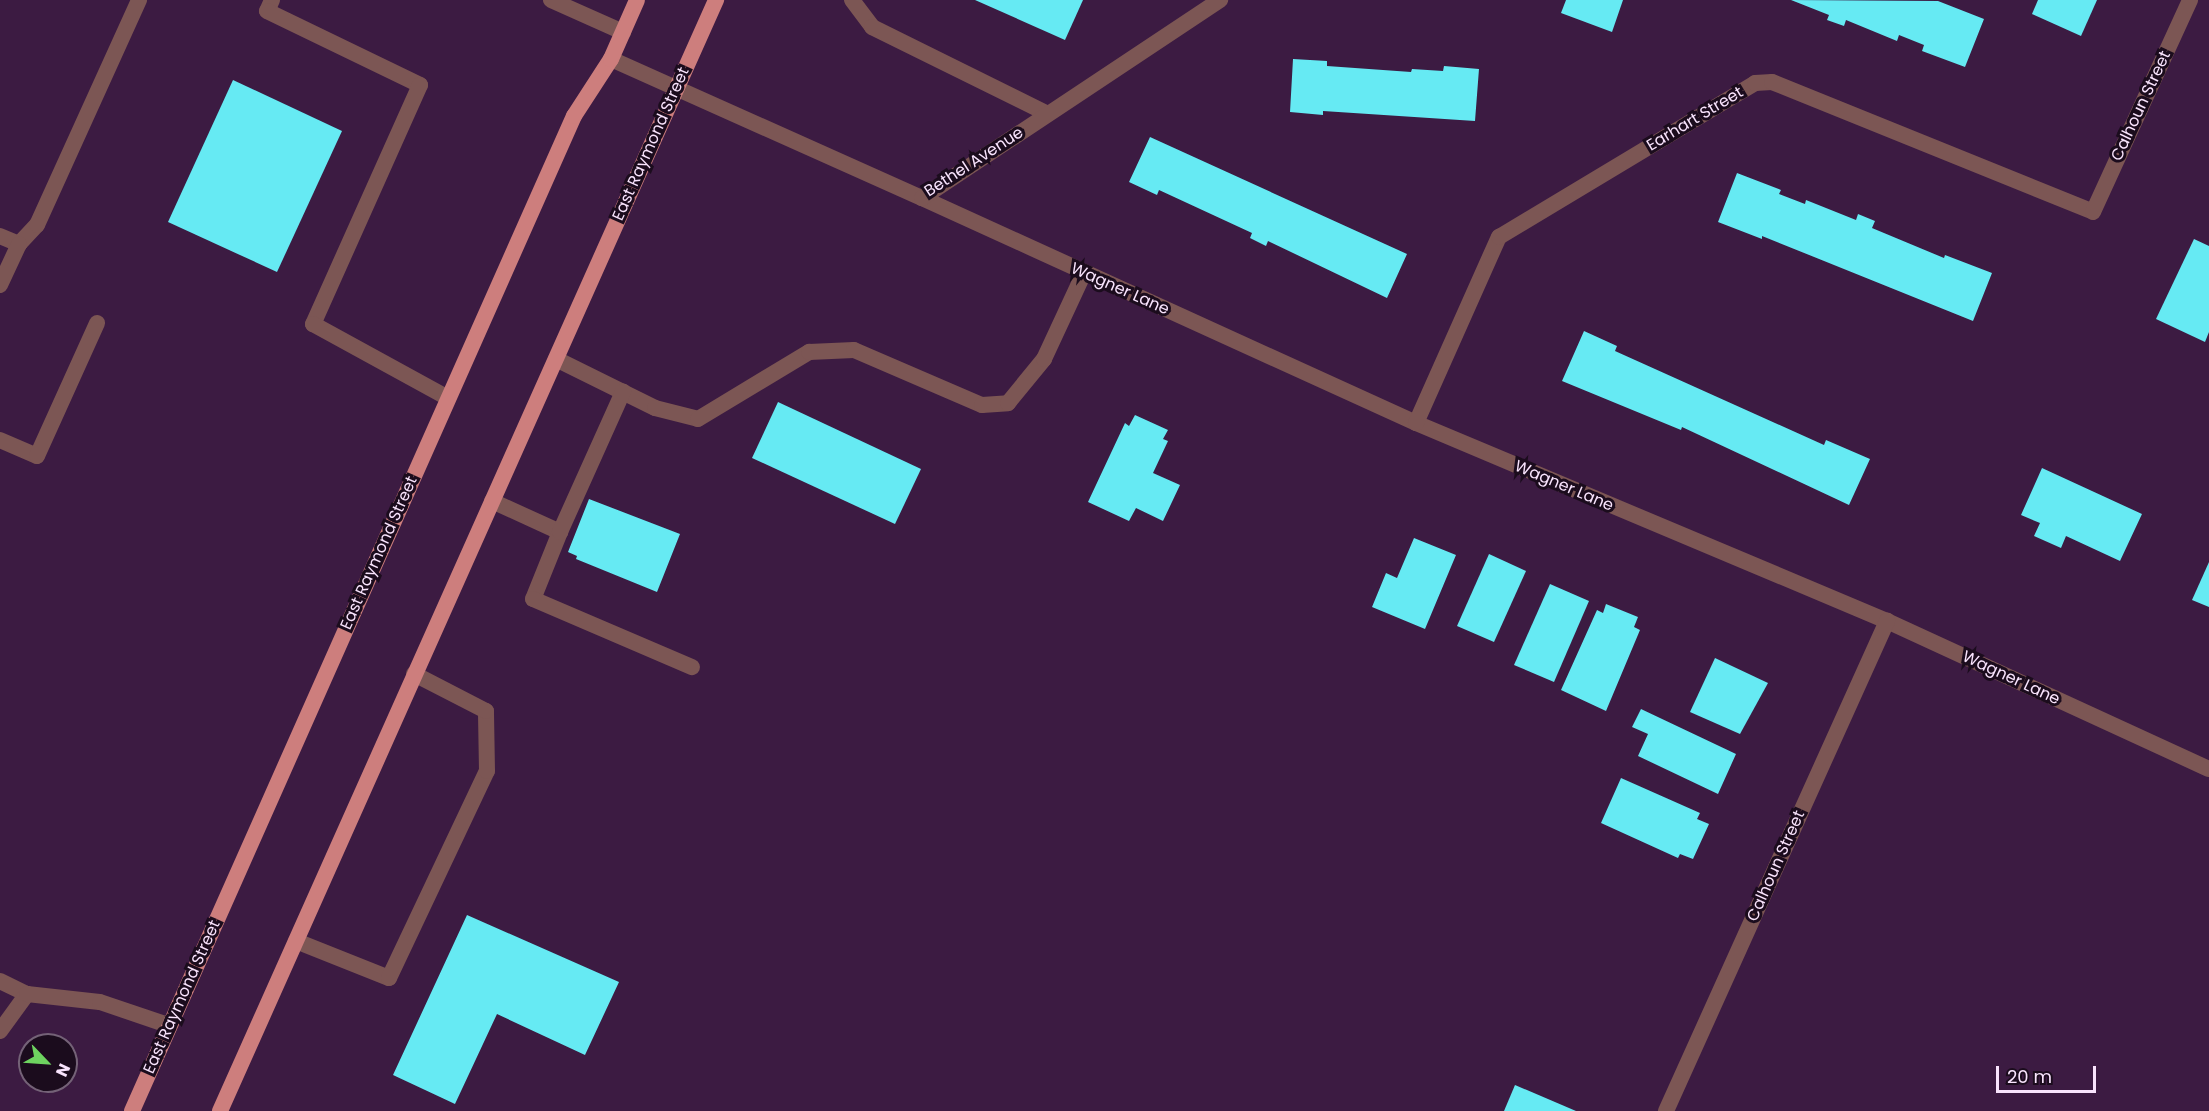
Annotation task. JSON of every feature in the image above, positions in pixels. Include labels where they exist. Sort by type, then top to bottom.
[{"type":"main road","name":"East Raymond Street","points":[[132,1111],[574,116],[611,59],[637,0]]},
{"type":"main road","name":"East Raymond Street","points":[[220,1111],[716,0]]},
{"type":"street","points":[[0,285],[19,244],[37,225],[139,0]]},
{"type":"street","points":[[272,0],[267,11],[420,85],[313,324],[448,398]]},
{"type":"street","points":[[551,0],[623,32]]},
{"type":"street","points":[[852,0],[872,27],[1048,114]]},
{"type":"street","name":"Bethel Avenue","points":[[611,59],[921,198],[1220,0]]},
{"type":"street","name":"Calhoun Street","points":[[2093,212],[2190,0]]},
{"type":"street","name":"Earhart Street","points":[[1416,423],[1499,237],[1755,83],[1772,82],[2093,212]]},
{"type":"street","name":"Wagner Lane","points":[[921,198],[1416,423],[1887,621],[2209,769]]},
{"type":"street","points":[[0,236],[19,244]]},
{"type":"street","points":[[556,359],[655,408],[698,420],[808,352],[854,350],[982,405],[1008,403],[1044,359],[1084,273]]},
{"type":"street","points":[[0,440],[37,456],[97,323]]},
{"type":"street","points":[[623,392],[533,598],[692,667]]},
{"type":"street","points":[[492,501],[560,532]]},
{"type":"street","name":"Calhoun Street","points":[[1666,1111],[1887,621]]},
{"type":"street","points":[[296,941],[389,978],[487,771],[486,711],[414,674]]},
{"type":"street","points":[[0,981],[27,994],[100,1002],[168,1026]]},
{"type":"street","points":[[0,1031],[27,994]]},
{"type":"building","points":[[975,0],[1083,0],[1065,40]]},
{"type":"building","points":[[1566,0],[1623,0],[1612,32],[1561,13]]},
{"type":"building","points":[[1791,0],[1938,1],[1984,19],[1965,67],[1922,51],[1924,45],[1899,35],[1897,41],[1846,20],[1844,26],[1827,20],[1829,15]]},
{"type":"building","points":[[2038,0],[2097,0],[2081,36],[2032,14]]},
{"type":"building","points":[[1293,59],[1327,61],[1327,66],[1411,72],[1412,69],[1443,71],[1444,66],[1479,69],[1475,121],[1323,111],[1323,115],[1290,112]]},
{"type":"building","points":[[233,80],[342,131],[277,272],[168,222]]},
{"type":"building","points":[[1150,137],[1407,254],[1387,298],[1268,241],[1266,246],[1250,238],[1252,233],[1159,190],[1157,195],[1129,182]]},
{"type":"building","points":[[1737,173],[1781,190],[1779,194],[1805,204],[1806,200],[1856,220],[1858,214],[1875,221],[1872,228],[1944,258],[1945,255],[1992,273],[1973,321],[1762,236],[1762,239],[1718,222]]},
{"type":"building","points":[[2194,239],[2209,246],[2209,332],[2205,342],[2156,319]]},
{"type":"building","points":[[1584,331],[1617,346],[1615,351],[1824,445],[1826,440],[1870,459],[1849,505],[1682,427],[1681,430],[1562,381]]},
{"type":"building","points":[[778,402],[921,469],[895,524],[752,458]]},
{"type":"building","points":[[1135,415],[1168,430],[1163,439],[1168,441],[1153,473],[1180,485],[1163,521],[1136,508],[1129,521],[1088,502],[1125,423],[1129,426]]},
{"type":"building","points":[[2042,468],[2142,514],[2120,561],[2066,536],[2061,548],[2034,536],[2040,523],[2021,515]]},
{"type":"building","points":[[589,499],[680,534],[657,592],[576,559],[577,556],[568,552]]},
{"type":"building","points":[[1414,538],[1456,555],[1425,629],[1372,607],[1386,573],[1397,578]]},
{"type":"building","points":[[1489,554],[1526,571],[1494,642],[1457,626]]},
{"type":"building","points":[[2209,562],[2209,607],[2192,600]]},
{"type":"building","points":[[1550,584],[1589,601],[1554,682],[1514,665]]},
{"type":"building","points":[[1606,604],[1638,617],[1634,627],[1640,630],[1606,711],[1561,690],[1597,610],[1603,613]]},
{"type":"building","points":[[1715,658],[1768,683],[1740,734],[1690,712]]},
{"type":"building","points":[[1641,709],[1736,754],[1718,794],[1638,756],[1648,734],[1632,727]]},
{"type":"building","points":[[1621,778],[1700,813],[1697,819],[1709,824],[1693,859],[1680,854],[1678,858],[1601,823]]},
{"type":"building","points":[[467,915],[619,982],[585,1055],[497,1014],[455,1104],[393,1075]]},
{"type":"building","points":[[1515,1085],[1576,1111],[1504,1111]]}]
